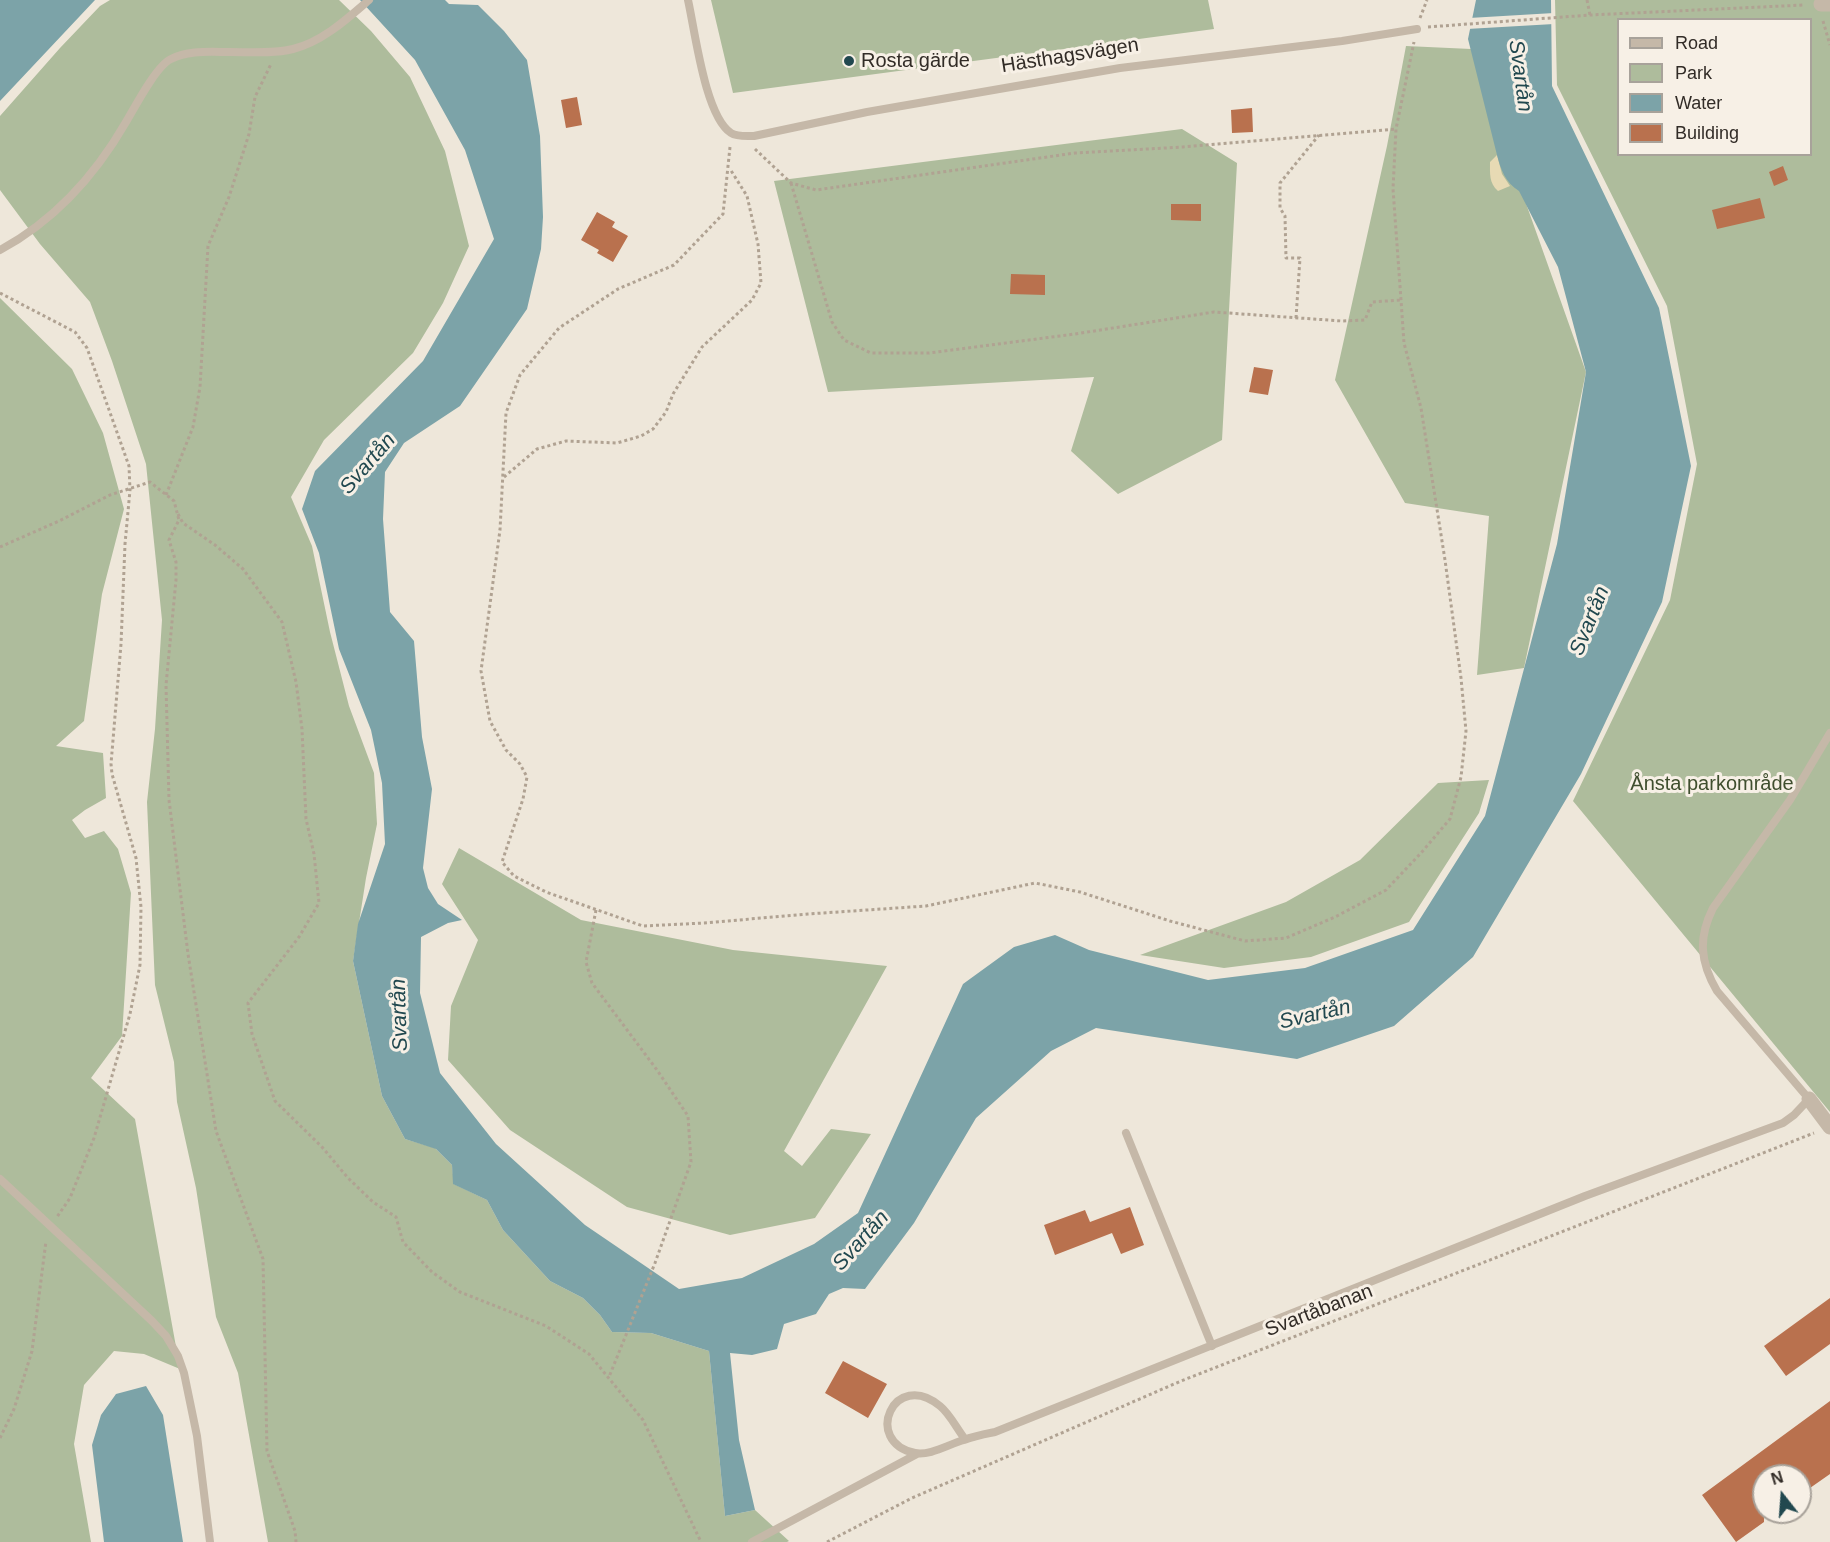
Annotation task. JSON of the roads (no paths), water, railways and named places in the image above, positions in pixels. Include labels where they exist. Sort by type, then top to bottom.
[{"type":"street","points":[[1809,1100],[1830,1127]]},
{"type":"lane","points":[[0,250],[41,224],[65,203],[110,146],[136,103],[169,59],[193,53],[293,49],[315,40],[348,18],[369,0]]},
{"type":"lane","name":"Hästhagsvägen","points":[[688,0],[710,101],[717,118],[731,133],[741,136],[754,136],[855,115],[1120,68],[1342,41],[1417,29]]},
{"type":"lane","points":[[752,1542],[917,1454],[995,1432],[1585,1196],[1782,1122],[1794,1115],[1809,1100],[1794,1079],[1717,991],[1709,977],[1702,940],[1705,924],[1718,900],[1790,800],[1830,733]]},
{"type":"lane","points":[[1126,1133],[1212,1346]]},
{"type":"lane","points":[[0,1179],[152,1321],[178,1356],[190,1395],[210,1542]]},
{"type":"lane","points":[[917,1454],[902,1449],[892,1438],[886,1425],[889,1411],[899,1399],[913,1395],[926,1396],[941,1407],[965,1439]]},
{"type":"water","points":[[0,0],[95,0],[0,101]]},
{"type":"water","name":"Svartån","points":[[360,0],[445,0],[449,4],[478,5],[504,31],[527,60],[540,136],[543,217],[541,249],[527,309],[460,406],[404,443],[385,472],[383,519],[390,612],[414,641],[422,737],[432,789],[423,868],[428,888],[438,904],[462,920],[448,923],[421,937],[420,993],[440,1073],[496,1144],[585,1225],[679,1289],[742,1278],[814,1244],[858,1213],[963,984],[1014,947],[1055,935],[1089,950],[1208,980],[1305,968],[1413,930],[1485,816],[1557,544],[1586,372],[1558,267],[1519,191],[1507,180],[1502,171],[1468,39],[1476,0],[1551,0],[1552,86],[1659,308],[1691,466],[1662,602],[1581,774],[1473,957],[1394,1026],[1297,1059],[1096,1028],[1051,1051],[976,1118],[914,1223],[865,1289],[843,1288],[829,1294],[816,1314],[784,1324],[777,1349],[752,1355],[730,1353],[739,1440],[755,1510],[725,1516],[709,1351],[651,1333],[612,1332],[600,1315],[583,1298],[550,1281],[503,1230],[487,1200],[453,1184],[452,1165],[436,1149],[405,1139],[382,1096],[353,961],[358,924],[385,844],[382,783],[371,730],[339,649],[319,553],[302,509],[315,471],[423,361],[494,239],[465,150],[415,60]]},
{"type":"water","points":[[146,1386],[163,1415],[183,1542],[104,1542],[92,1445],[101,1415],[116,1394]]},
{"type":"place","name":"Rosta gärde","points":[[849,61]]},
{"type":"park label","name":"Ånsta parkområde","points":[[1712,784]]}]
